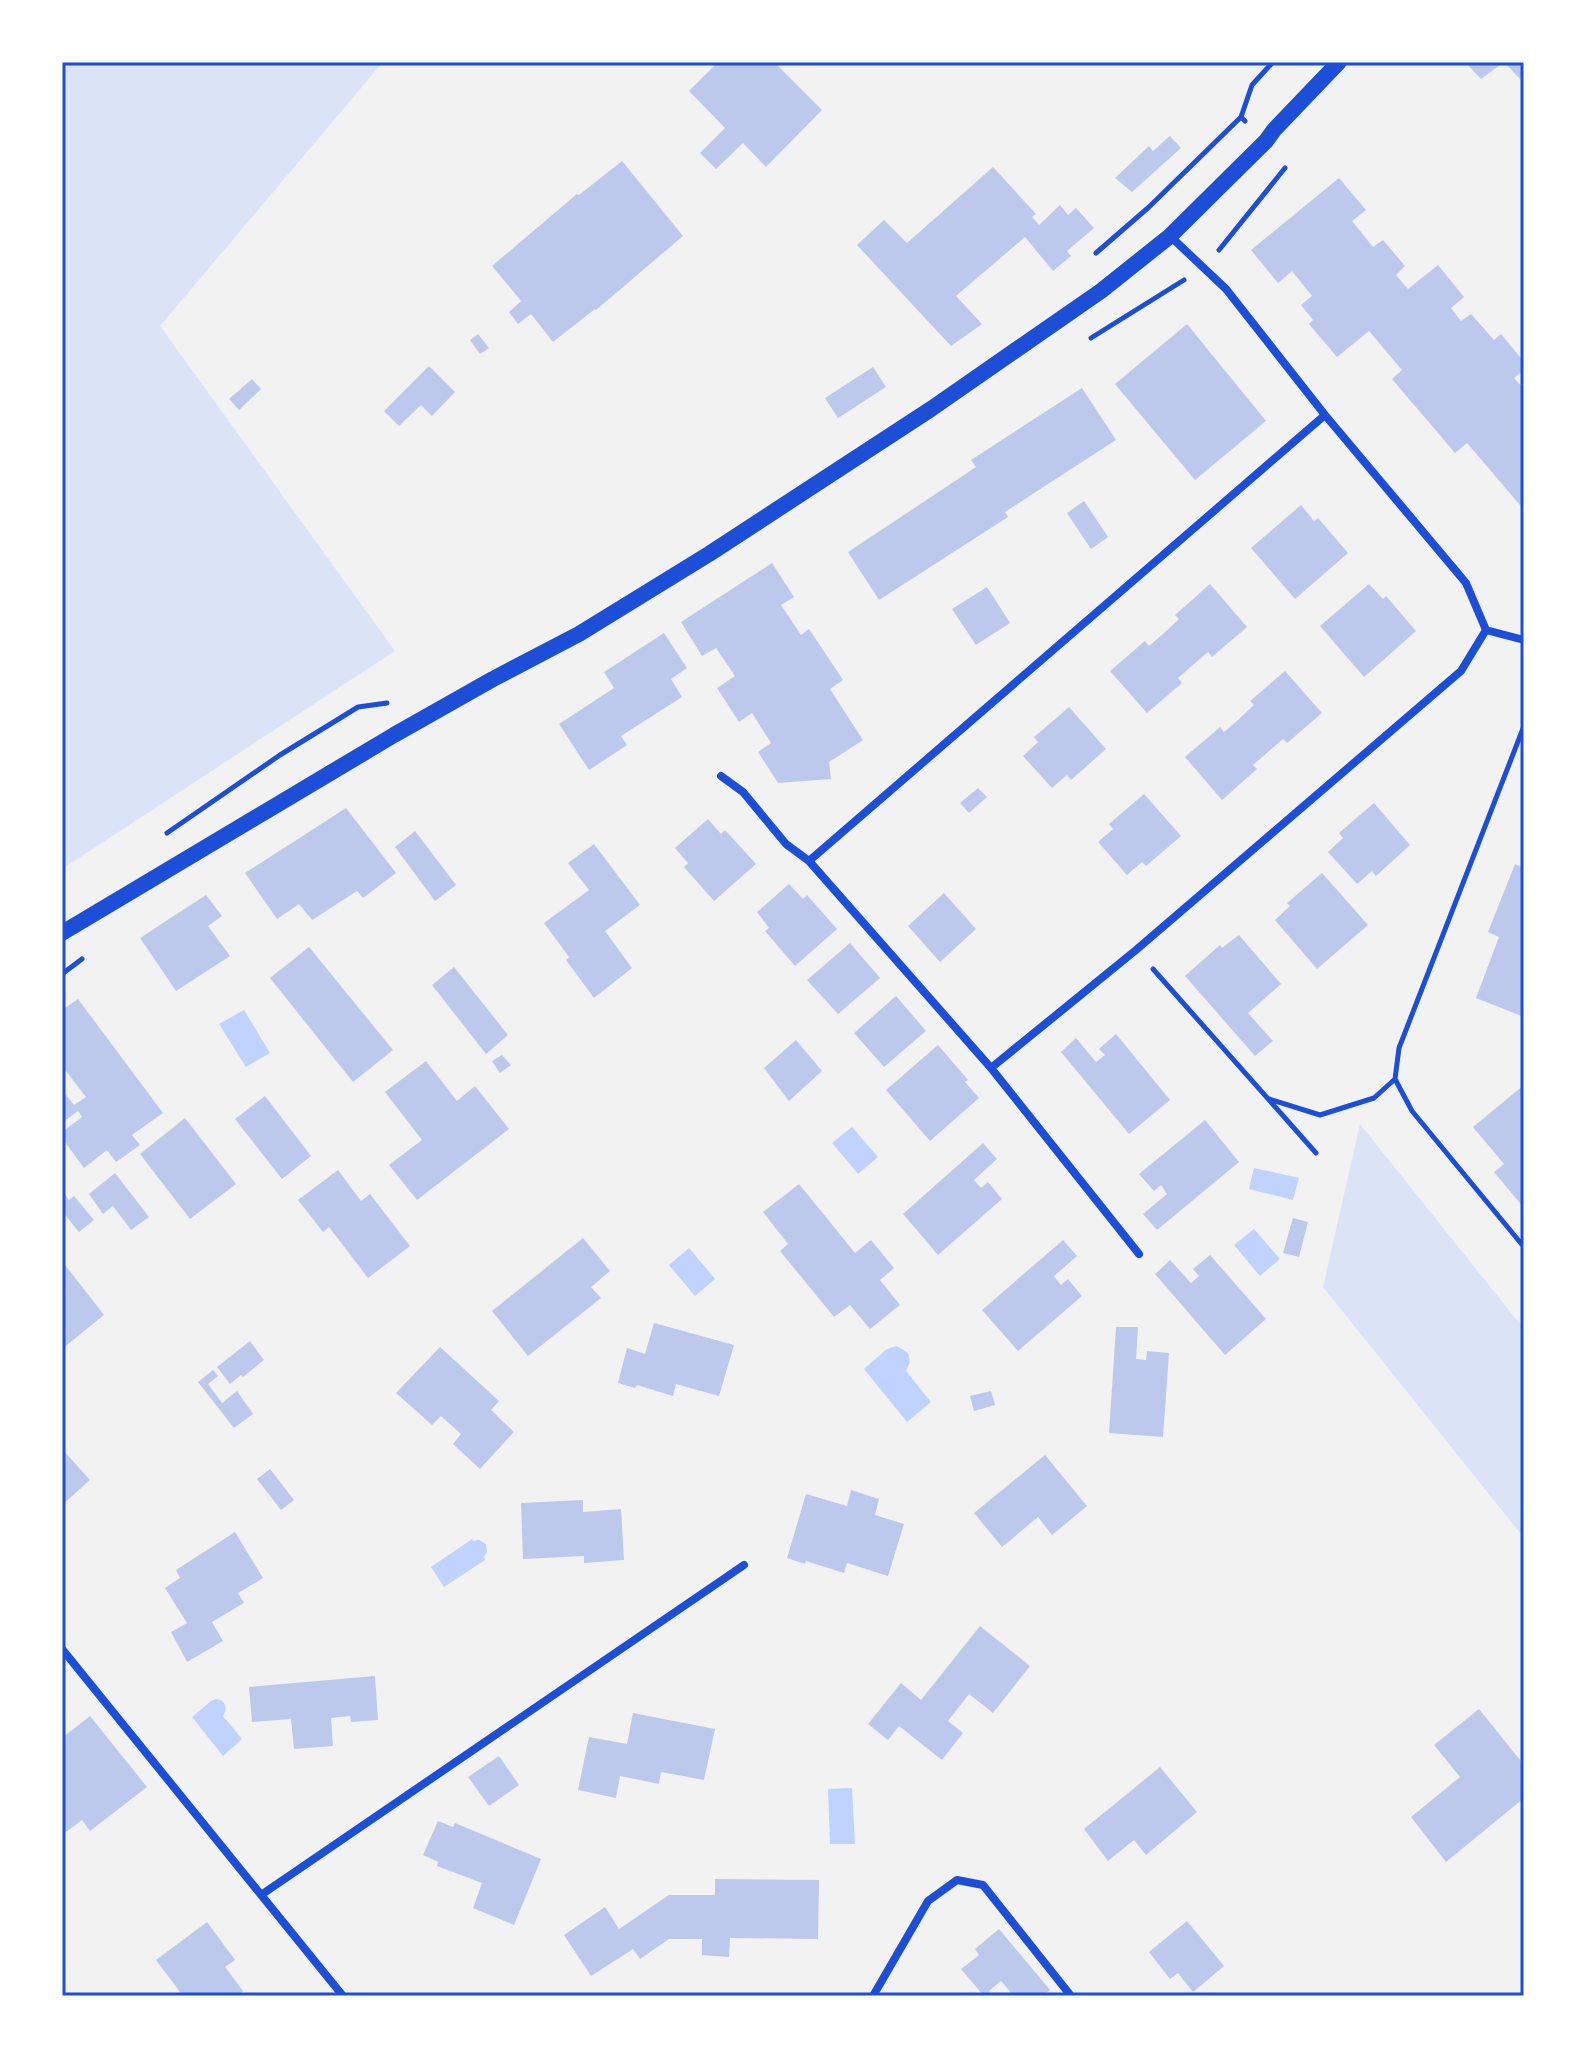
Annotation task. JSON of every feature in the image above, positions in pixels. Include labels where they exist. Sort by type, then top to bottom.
[{"type":"main road","points":[[62,933],[394,735],[579,634],[709,554],[931,409],[1101,291],[1170,236],[1266,141],[1339,62]]},
{"type":"street","points":[[1170,236],[1226,289],[1325,415],[1466,583],[1486,630]]},
{"type":"street","points":[[809,861],[1325,415]]},
{"type":"street","points":[[1486,630],[1524,640]]},
{"type":"street","points":[[991,1068],[1136,950],[1461,671],[1486,630]]},
{"type":"street","points":[[721,776],[743,792],[786,844],[809,861],[991,1068],[1139,1254]]},
{"type":"street","points":[[261,1895],[744,1565]]},
{"type":"street","points":[[62,1649],[343,1996]]},
{"type":"street","points":[[873,1996],[928,1901],[957,1880],[983,1885],[1071,1996]]},
{"type":"path","points":[[1087,261],[1149,207],[1241,117],[1252,85],[1273,62]]},
{"type":"path","points":[[1241,117],[1266,141]]},
{"type":"path","points":[[156,840],[280,755],[358,707],[389,703]]},
{"type":"path","points":[[1524,726],[1399,1048],[1395,1079],[1412,1111],[1524,1247]]},
{"type":"path","points":[[1136,950],[1316,1153]]},
{"type":"path","points":[[1268,1099],[1320,1115],[1374,1098],[1395,1079]]},
{"type":"shaded area","points":[[62,62],[383,62],[160,326],[395,651],[62,869]]},
{"type":"shaded area","points":[[1360,1124],[1524,1329],[1524,1538],[1323,1287]]},
{"type":"water","points":[[244,1010],[270,1053],[246,1067],[219,1024]]},
{"type":"water","points":[[852,1127],[878,1157],[858,1174],[832,1143]]},
{"type":"water","points":[[1254,1168],[1299,1178],[1293,1200],[1249,1189]]},
{"type":"water","points":[[1254,1229],[1280,1259],[1260,1276],[1234,1245]]},
{"type":"water","points":[[689,1248],[715,1279],[695,1296],[669,1265]]},
{"type":"water","points":[[897,1346],[908,1353],[910,1362],[906,1371],[931,1402],[907,1422],[864,1369],[887,1349]]},
{"type":"water","points":[[472,1539],[486,1544],[485,1560],[444,1587],[431,1567]]},
{"type":"water","points":[[216,1699],[224,1703],[223,1716],[242,1739],[223,1756],[192,1717]]},
{"type":"water","points":[[852,1788],[855,1844],[830,1844],[828,1789]]},
{"type":"building","points":[[718,62],[774,62],[822,110],[766,167],[743,143],[716,169],[700,153],[725,128],[689,91]]},
{"type":"building","points":[[1465,62],[1504,62],[1481,79]]},
{"type":"building","points":[[1504,62],[1524,62],[1524,83]]},
{"type":"building","points":[[1170,136],[1181,148],[1132,192],[1115,178],[1149,146],[1153,151]]},
{"type":"building","points":[[622,161],[683,236],[553,342],[531,314],[518,324],[509,312],[521,301],[492,266],[577,194]]},
{"type":"building","points":[[993,167],[1036,214],[1032,217],[1039,225],[1060,205],[1068,215],[1076,208],[1094,228],[1067,251],[1071,256],[1053,271],[1025,237],[956,296],[982,324],[951,346],[857,245],[884,220],[907,243]]},
{"type":"building","points":[[1339,178],[1366,210],[1352,221],[1373,247],[1383,240],[1405,266],[1396,275],[1408,289],[1438,265],[1464,297],[1451,308],[1461,321],[1471,314],[1494,340],[1501,334],[1524,362],[1524,370],[1514,378],[1524,389],[1524,502],[1520,505],[1467,443],[1455,453],[1392,379],[1402,370],[1369,331],[1337,357],[1309,324],[1313,320],[1301,305],[1312,296],[1292,271],[1278,283],[1251,250]]},
{"type":"building","points":[[1187,324],[1266,421],[1195,480],[1115,384]]},
{"type":"building","points":[[478,334],[489,348],[480,354],[470,340]]},
{"type":"building","points":[[429,366],[455,392],[432,416],[421,405],[399,426],[384,411]]},
{"type":"building","points":[[873,367],[886,387],[838,418],[825,398]]},
{"type":"building","points":[[252,379],[261,389],[239,410],[229,399]]},
{"type":"building","points":[[1082,388],[1116,440],[1005,512],[1008,517],[879,600],[848,552],[976,467],[971,460]]},
{"type":"building","points":[[1084,501],[1108,537],[1091,549],[1067,513]]},
{"type":"building","points":[[1301,505],[1314,521],[1318,518],[1348,553],[1295,599],[1251,548]]},
{"type":"building","points":[[772,563],[794,597],[781,605],[801,635],[809,629],[843,680],[830,689],[863,740],[829,762],[831,779],[778,783],[758,752],[771,743],[752,713],[739,722],[717,688],[735,676],[716,648],[702,656],[681,622]]},
{"type":"building","points":[[1210,584],[1247,627],[1212,657],[1208,652],[1178,678],[1182,683],[1147,713],[1110,671],[1145,641],[1149,646],[1164,633],[1179,619],[1175,615]]},
{"type":"building","points":[[1369,584],[1383,599],[1386,596],[1416,631],[1364,677],[1320,626]]},
{"type":"building","points":[[987,587],[1010,623],[976,645],[952,609]]},
{"type":"building","points":[[664,633],[687,668],[671,679],[682,697],[621,736],[627,745],[589,770],[559,724],[614,688],[604,672]]},
{"type":"building","points":[[1285,671],[1322,713],[1287,743],[1283,739],[1253,765],[1257,769],[1222,800],[1185,757],[1220,727],[1224,732],[1254,705],[1250,701]]},
{"type":"building","points":[[1069,707],[1106,749],[1071,780],[1067,775],[1052,788],[1023,756],[1038,742],[1034,737]]},
{"type":"building","points":[[978,788],[987,797],[969,813],[960,803]]},
{"type":"building","points":[[1144,794],[1181,836],[1146,866],[1142,862],[1127,875],[1098,842],[1113,829],[1109,824]]},
{"type":"building","points":[[1374,803],[1410,845],[1376,876],[1372,871],[1357,884],[1328,852],[1343,838],[1339,833]]},
{"type":"building","points":[[346,808],[396,873],[363,898],[357,891],[312,920],[299,904],[277,919],[245,873]]},
{"type":"building","points":[[708,819],[721,834],[725,830],[756,864],[714,901],[684,867],[688,863],[675,848]]},
{"type":"building","points":[[415,831],[456,885],[435,901],[395,847]]},
{"type":"building","points":[[594,844],[640,905],[605,931],[632,968],[594,998],[544,923],[589,890],[568,863]]},
{"type":"building","points":[[1515,864],[1524,868],[1524,1017],[1476,998],[1499,937],[1488,932]]},
{"type":"building","points":[[1322,873],[1368,925],[1317,969],[1275,920],[1290,906],[1287,903]]},
{"type":"building","points":[[789,884],[803,899],[807,895],[837,929],[795,966],[765,931],[769,928],[757,912]]},
{"type":"building","points":[[944,893],[976,929],[940,962],[908,926]]},
{"type":"building","points":[[206,895],[222,916],[208,926],[230,956],[176,991],[140,938]]},
{"type":"building","points":[[1239,935],[1281,984],[1248,1013],[1273,1041],[1255,1056],[1185,976],[1220,945],[1222,948]]},
{"type":"building","points":[[850,943],[880,978],[838,1014],[807,980]]},
{"type":"building","points":[[309,947],[393,1050],[353,1082],[270,978]]},
{"type":"building","points":[[454,967],[508,1035],[486,1054],[432,985]]},
{"type":"building","points":[[896,996],[926,1031],[884,1067],[854,1033]]},
{"type":"building","points":[[78,999],[163,1113],[132,1135],[140,1145],[116,1162],[107,1150],[84,1168],[62,1138],[62,1132],[82,1117],[78,1111],[62,1123],[62,1090],[74,1105],[86,1097],[62,1066],[62,1010]]},
{"type":"building","points":[[1116,1034],[1170,1100],[1129,1134],[1061,1052],[1076,1038],[1096,1062],[1105,1055],[1099,1049]]},
{"type":"building","points":[[796,1040],[822,1071],[789,1101],[764,1068]]},
{"type":"building","points":[[938,1045],[979,1098],[930,1141],[886,1090]]},
{"type":"building","points":[[502,1055],[511,1065],[500,1073],[492,1061]]},
{"type":"building","points":[[426,1061],[457,1101],[475,1086],[509,1129],[417,1200],[389,1165],[422,1140],[385,1092]]},
{"type":"building","points":[[1524,1085],[1524,1208],[1494,1172],[1504,1164],[1473,1127]]},
{"type":"building","points":[[265,1096],[311,1156],[282,1179],[235,1119]]},
{"type":"building","points":[[185,1118],[236,1184],[190,1219],[140,1154]]},
{"type":"building","points":[[1205,1120],[1239,1162],[1157,1230],[1143,1214],[1167,1194],[1161,1185],[1154,1191],[1139,1174]]},
{"type":"building","points":[[983,1143],[997,1159],[974,1180],[981,1188],[988,1182],[1002,1199],[938,1255],[903,1214]]},
{"type":"building","points":[[338,1170],[361,1201],[370,1194],[410,1246],[368,1278],[329,1227],[323,1232],[298,1200]]},
{"type":"building","points":[[115,1173],[149,1217],[131,1230],[113,1206],[103,1214],[89,1194]]},
{"type":"building","points":[[799,1184],[855,1253],[871,1240],[894,1268],[880,1280],[900,1305],[870,1329],[850,1305],[834,1317],[780,1251],[788,1244],[763,1212]]},
{"type":"building","points":[[62,1190],[69,1200],[74,1196],[94,1220],[79,1232],[62,1211]]},
{"type":"building","points":[[1293,1218],[1308,1222],[1299,1257],[1283,1253]]},
{"type":"building","points":[[583,1238],[610,1271],[591,1287],[601,1298],[528,1356],[492,1311]]},
{"type":"building","points":[[1063,1240],[1077,1256],[1054,1276],[1061,1285],[1068,1279],[1082,1296],[1018,1351],[982,1310]]},
{"type":"building","points":[[1210,1255],[1266,1319],[1225,1355],[1155,1274],[1170,1260],[1191,1283],[1199,1276],[1193,1269]]},
{"type":"building","points":[[62,1261],[104,1315],[62,1349]]},
{"type":"building","points":[[654,1323],[734,1345],[719,1396],[676,1384],[673,1396],[637,1385],[635,1388],[618,1383],[627,1348],[645,1354]]},
{"type":"building","points":[[1116,1327],[1138,1327],[1136,1359],[1146,1360],[1147,1351],[1169,1353],[1163,1437],[1109,1433]]},
{"type":"building","points":[[250,1341],[264,1360],[230,1384],[217,1367]]},
{"type":"building","points":[[440,1347],[499,1401],[491,1410],[514,1432],[480,1469],[453,1444],[461,1434],[441,1416],[432,1425],[396,1393]]},
{"type":"building","points":[[213,1370],[218,1376],[208,1384],[222,1403],[237,1391],[253,1414],[234,1428],[198,1382]]},
{"type":"building","points":[[991,1391],[995,1405],[974,1411],[970,1396]]},
{"type":"building","points":[[62,1449],[90,1480],[62,1505]]},
{"type":"building","points":[[1045,1455],[1087,1506],[1052,1535],[1038,1517],[1002,1547],[974,1513]]},
{"type":"building","points":[[270,1469],[294,1500],[281,1510],[257,1479]]},
{"type":"building","points":[[851,1490],[879,1499],[875,1515],[904,1524],[888,1576],[847,1563],[844,1573],[787,1558],[806,1494],[847,1506]]},
{"type":"building","points":[[583,1500],[583,1512],[621,1509],[624,1560],[584,1563],[584,1556],[523,1559],[521,1503]]},
{"type":"building","points":[[235,1532],[263,1578],[238,1593],[244,1603],[212,1622],[223,1641],[187,1662],[171,1632],[187,1623],[165,1588],[180,1578],[176,1570]]},
{"type":"building","points":[[980,1626],[1030,1666],[993,1713],[969,1694],[948,1721],[963,1733],[942,1760],[899,1726],[888,1740],[868,1724],[901,1683],[921,1700]]},
{"type":"building","points":[[375,1676],[378,1720],[351,1722],[350,1716],[331,1718],[333,1746],[294,1749],[291,1719],[252,1722],[249,1687]]},
{"type":"building","points":[[1479,1709],[1524,1765],[1524,1798],[1446,1862],[1411,1817],[1460,1777],[1434,1745]]},
{"type":"building","points":[[633,1713],[715,1729],[704,1780],[661,1772],[659,1784],[620,1776],[616,1798],[578,1790],[589,1737],[627,1744]]},
{"type":"building","points":[[90,1716],[147,1787],[90,1831],[82,1820],[62,1835],[62,1738]]},
{"type":"building","points":[[499,1756],[519,1785],[489,1806],[468,1777]]},
{"type":"building","points":[[1160,1767],[1197,1812],[1146,1855],[1134,1840],[1108,1861],[1084,1829]]},
{"type":"building","points":[[438,1821],[453,1827],[455,1823],[541,1859],[514,1925],[473,1908],[482,1883],[437,1866],[438,1862],[423,1855]]},
{"type":"building","points":[[715,1879],[819,1880],[818,1939],[730,1938],[729,1957],[702,1955],[702,1939],[669,1939],[640,1959],[633,1949],[591,1976],[564,1935],[605,1907],[619,1929],[669,1895],[715,1895]]},
{"type":"building","points":[[1187,1921],[1224,1966],[1193,1992],[1178,1973],[1170,1979],[1149,1952]]},
{"type":"building","points":[[207,1922],[235,1960],[225,1967],[243,1991],[237,1996],[183,1996],[156,1960]]},
{"type":"building","points":[[999,1929],[1050,1990],[1043,1996],[1014,1996],[1001,1981],[989,1991],[993,1996],[984,1996],[961,1969],[979,1955],[975,1949]]}]
